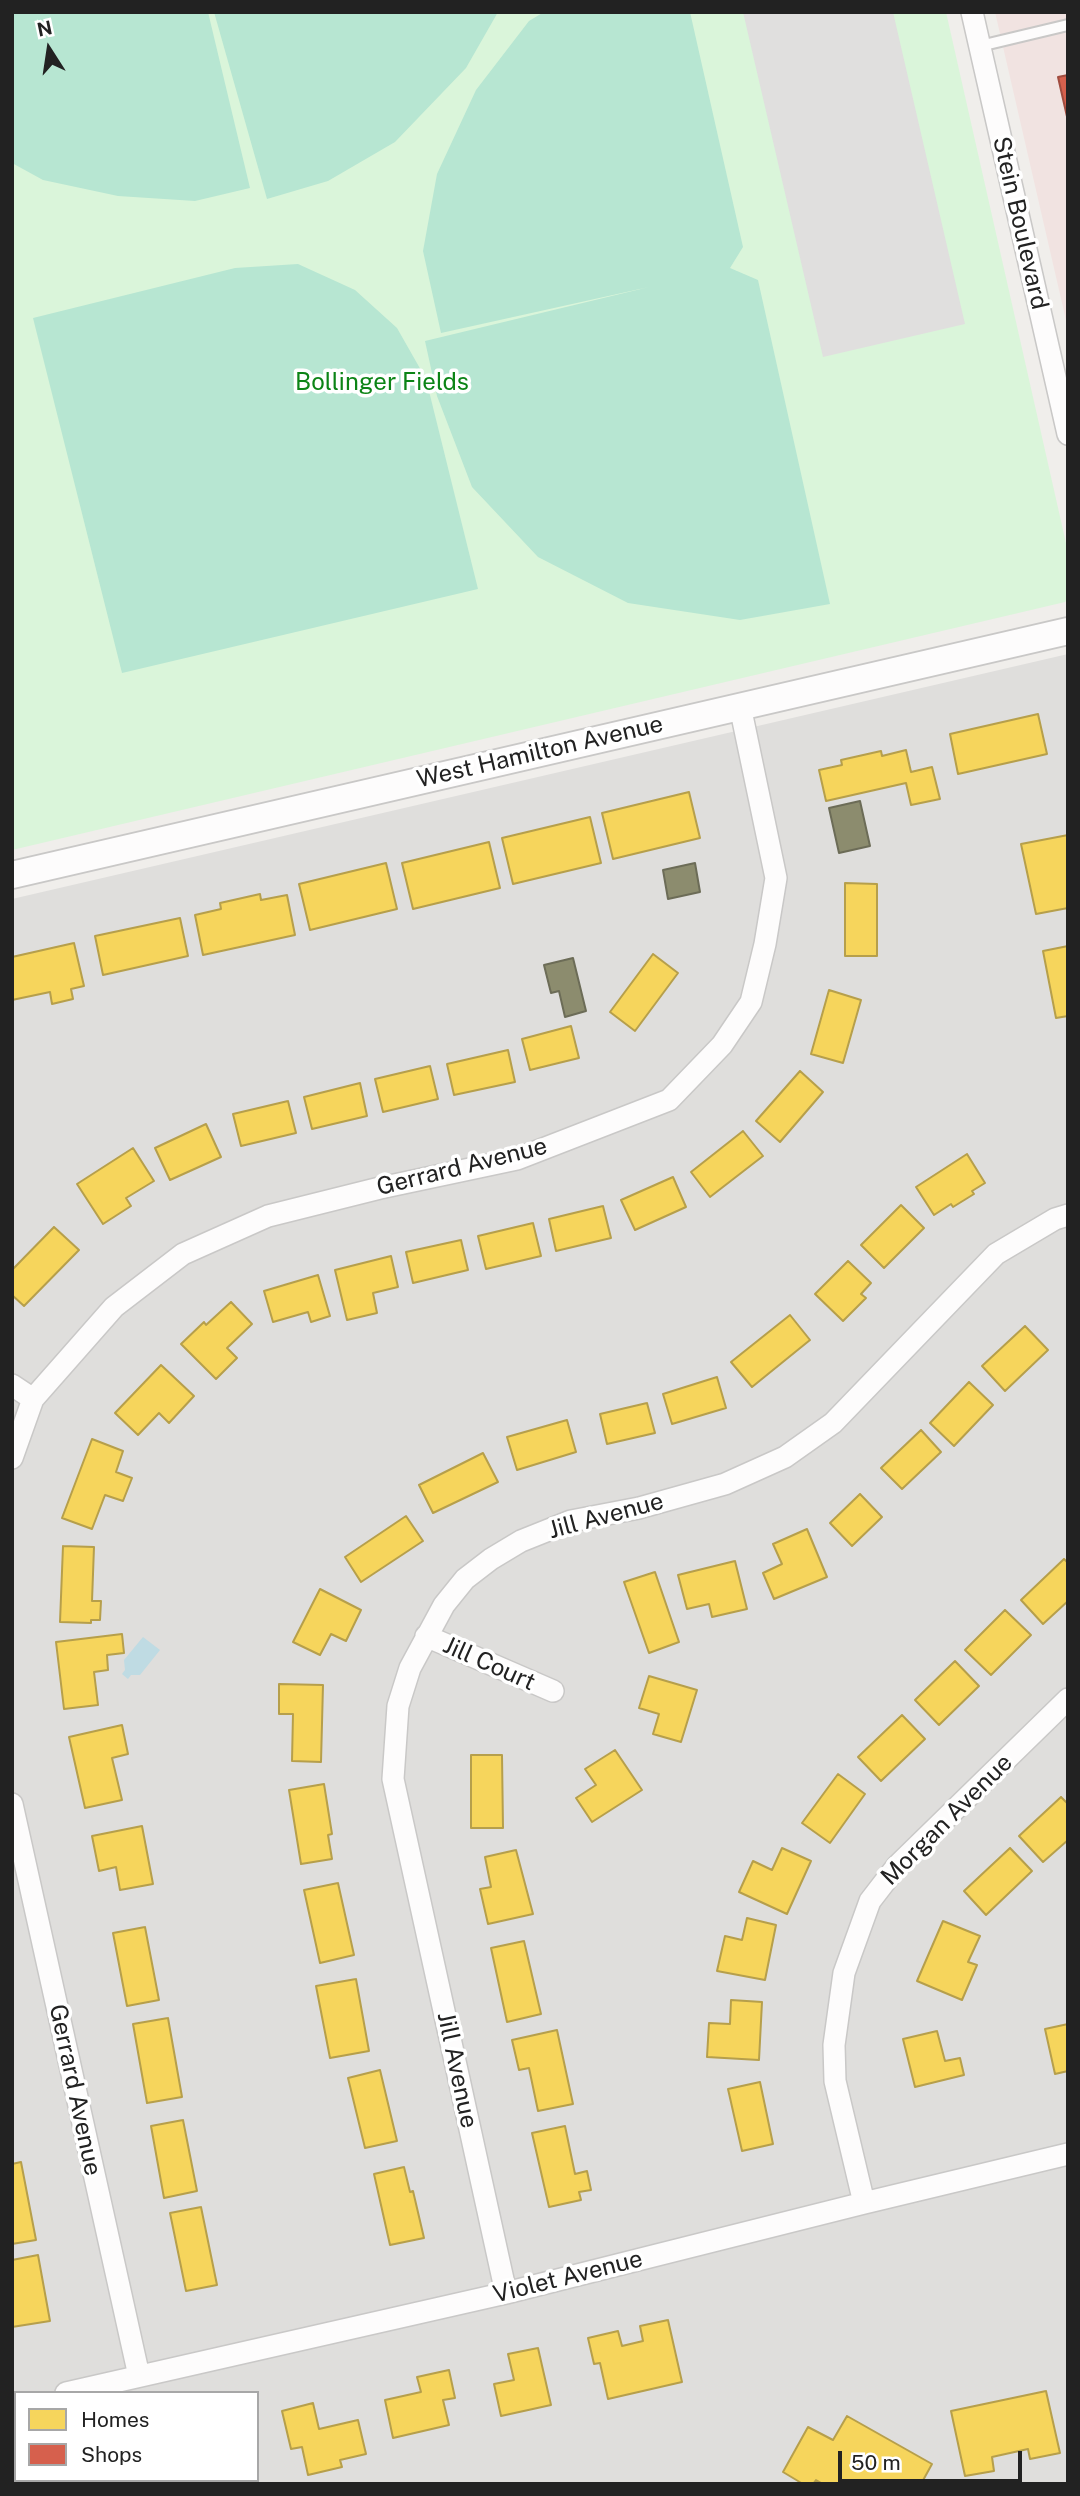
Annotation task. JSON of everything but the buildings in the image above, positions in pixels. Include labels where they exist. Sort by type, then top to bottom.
[{"type":"street","name":"Stein Boulevard","points":[[972,12],[1061,370],[1068,434]]},
{"type":"street","name":"West Hamilton Avenue","points":[[12,875],[1068,631]]},
{"type":"street","name":"Gerrard Avenue","points":[[12,1458],[33,1399],[114,1307],[183,1255],[268,1216],[380,1188],[517,1159],[669,1100],[722,1045],[751,1002],[765,944],[776,878],[740,706]]},
{"type":"street","name":"Jill Avenue","points":[[506,2293],[393,1779],[398,1706],[410,1668],[426,1636],[444,1605],[465,1579],[521,1541],[571,1521],[639,1508],[725,1484],[785,1457],[833,1423],[996,1254],[1055,1219],[1068,1215]]},
{"type":"street","points":[[12,1385],[33,1399]]},
{"type":"street","name":"Jill Court","points":[[426,1636],[553,1691]]},
{"type":"street","name":"Morgan Avenue","points":[[864,2203],[835,2081],[834,2045],[844,1973],[870,1900],[897,1866],[1068,1699]]},
{"type":"street","name":"Gerrard Avenue","points":[[12,1804],[139,2376]]},
{"type":"street","name":"Violet Avenue","points":[[75,2391],[506,2293],[1068,2154]]},
{"type":"lane","points":[[980,46],[1068,25]]},
{"type":"shaded area","points":[[743,12],[893,12],[965,324],[823,357]]},
{"type":"shaded area","points":[[995,12],[1068,12],[1068,329]]},
{"type":"shaded area","points":[[1068,654],[1068,2484],[12,2484],[12,899]]},
{"type":"green space","name":"Bollinger Fields","points":[[12,12],[946,12],[1068,552],[1068,599],[1065,602],[12,850]]},
{"type":"green space","points":[[12,12],[208,12],[250,188],[195,201],[118,196],[43,180],[12,163]]},
{"type":"green space","points":[[214,12],[498,12],[466,68],[395,142],[328,181],[267,199]]},
{"type":"green space","points":[[544,12],[690,12],[743,247],[730,268],[758,280],[830,604],[740,620],[628,603],[538,557],[472,487],[437,396],[425,341],[649,287],[441,333],[423,251],[437,174],[476,90],[529,21]]},
{"type":"green space","points":[[298,264],[355,290],[397,328],[426,379],[478,589],[122,673],[33,318],[235,268]]},
{"type":"water","points":[[143,1637],[160,1650],[140,1675],[131,1675],[128,1679],[122,1674],[125,1670],[124,1660]]}]
